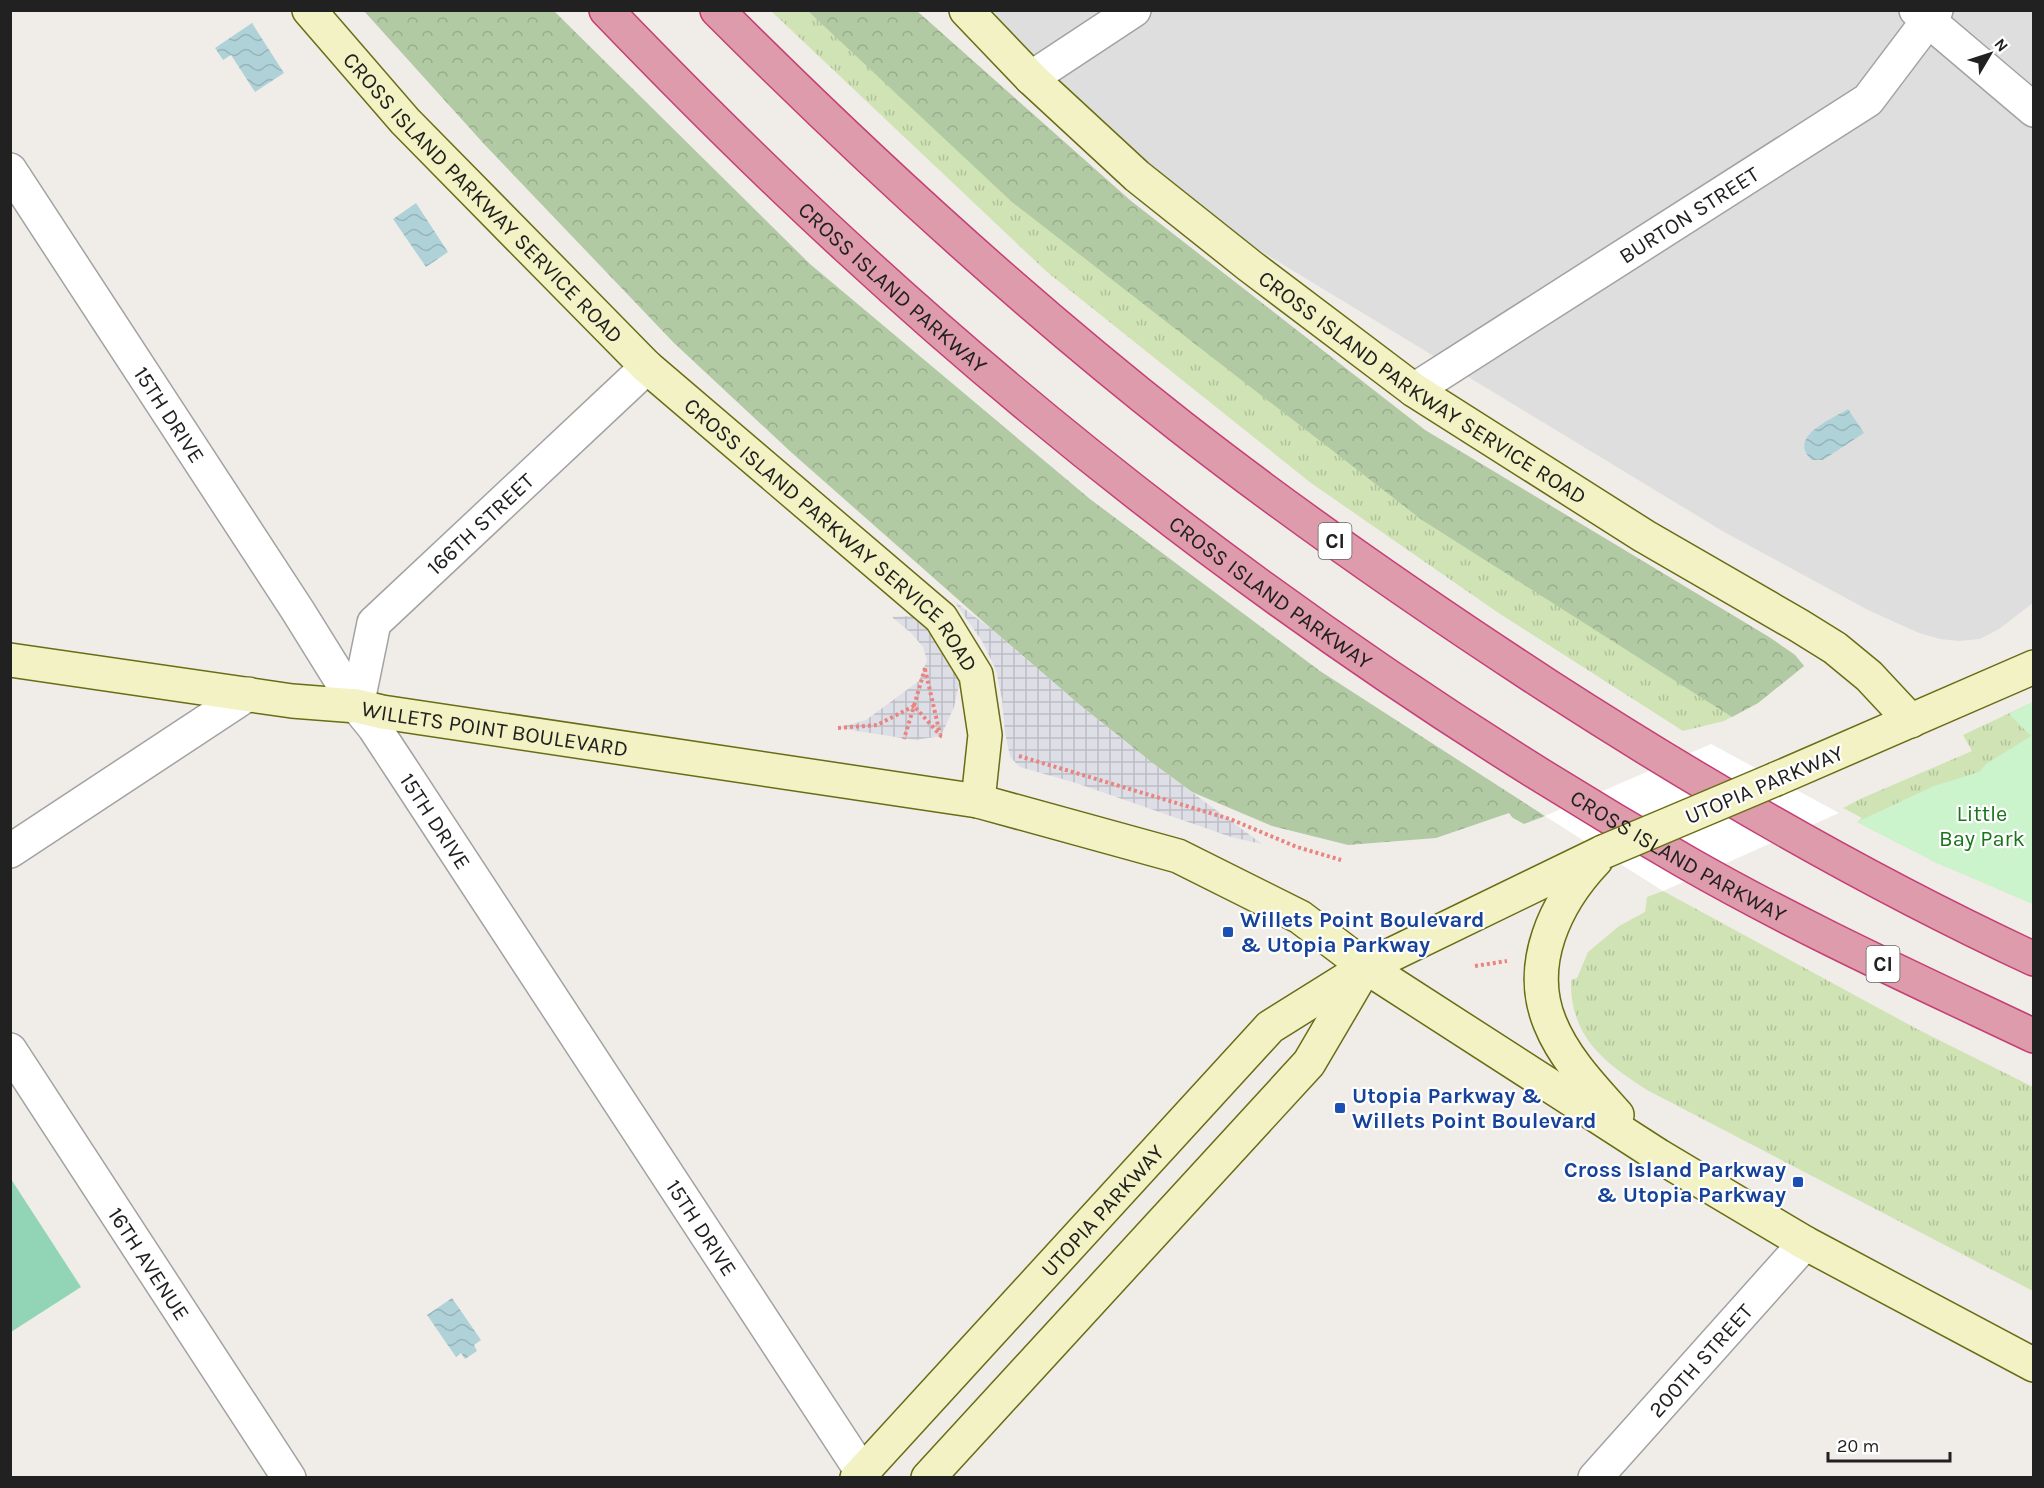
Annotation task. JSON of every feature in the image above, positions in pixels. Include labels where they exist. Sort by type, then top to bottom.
[{"type":"highway","name":"CROSS ISLAND PARKWAY","points":[[606,10],[696,103],[849,249],[988,372],[1120,480],[1270,594],[1422,699],[1575,797],[1734,889],[1874,960],[2034,1036]]},
{"type":"highway","name":"CI","points":[[717,10],[858,148],[1016,292],[1180,426],[1292,511],[1479,641],[1711,788],[1893,888],[2034,959]]},
{"type":"highway","points":[[1734,889],[2034,1054]]},
{"type":"street","name":"CROSS ISLAND PARKWAY SERVICE ROAD","points":[[309,10],[405,121],[646,367],[941,618],[976,675],[986,735],[978,801]]},
{"type":"street","name":"CROSS ISLAND PARKWAY SERVICE ROAD","points":[[966,10],[1031,78],[1137,176],[1250,266],[1414,390],[1644,536],[1835,648],[1869,676],[1911,721]]},
{"type":"street","points":[[1031,78],[1134,10]]},
{"type":"street","points":[[1926,14],[2034,110]]},
{"type":"street","name":"BURTON STREET","points":[[1414,390],[1868,100],[1926,14]]},
{"type":"street","name":"15TH DRIVE","points":[[10,170],[859,1475]]},
{"type":"street","name":"166TH STREET","points":[[357,706],[374,623],[646,367]]},
{"type":"street","name":"WILLETS POINT BOULEVARD","points":[[10,660],[248,694],[357,706],[406,716],[978,801]]},
{"type":"street","name":"UTOPIA PARKWAY","points":[[859,1475],[1270,1027],[1366,967],[1603,852],[2034,667]]},
{"type":"street","points":[[10,851],[248,694]]},
{"type":"street","points":[[978,801],[1178,856],[1300,917],[1366,967],[1659,1156],[1805,1243],[2034,1365]]},
{"type":"street","points":[[1603,852],[1575,885],[1555,918],[1542,958],[1541,978],[1544,999],[1550,1023],[1575,1066],[1591,1086],[1659,1156]]},
{"type":"street","points":[[928,1478],[1309,1063],[1366,967]]},
{"type":"street","name":"16TH AVENUE","points":[[10,1050],[289,1478]]},
{"type":"street","name":"200TH STREET","points":[[1595,1478],[1805,1243]]},
{"type":"path","points":[[904,739],[925,668],[943,737],[914,706]]},
{"type":"path","points":[[838,728],[877,725],[914,706]]},
{"type":"path","points":[[1009,752],[1230,819],[1297,847],[1341,860]]},
{"type":"shaded area","points":[[975,11],[2033,11],[2033,603],[1999,629],[1980,639],[1959,641],[1940,639],[1919,633],[1868,610],[1724,532],[1137,176]]},
{"type":"shaded area","points":[[954,601],[995,632],[1081,706],[1155,765],[1262,844],[1231,837],[1076,783],[1020,767],[1011,758],[1009,752],[996,670],[982,641]]},
{"type":"shaded area","points":[[928,615],[960,664],[959,685],[954,707],[941,736],[915,740],[838,728],[866,720],[919,681],[927,660],[923,647],[892,617]]},
{"type":"green space","points":[[364,11],[554,11],[810,264],[1090,499],[1320,671],[1545,816],[1524,824],[1509,813],[1436,838],[1348,845],[1272,826],[1192,792],[1081,706],[995,632],[792,453],[674,343],[484,144]]},
{"type":"green space","points":[[771,11],[917,11],[1131,201],[1425,430],[1769,637],[1795,655],[1804,666],[1758,703],[1724,721],[1683,731],[1500,614],[1311,483],[1047,272]]},
{"type":"green space","points":[[808,11],[917,11],[1131,201],[1425,430],[1769,637],[1795,655],[1804,666],[1758,703],[1732,717],[1422,520],[1012,202]]},
{"type":"green space","name":"Little Bay Park","points":[[2033,702],[2033,904],[1935,862],[1857,822],[1862,818],[1843,808],[1972,751],[1963,735]]},
{"type":"green space","name":"Little Bay Park","points":[[2033,702],[2033,904],[1935,862],[1857,822],[1934,786],[1979,772],[1986,764],[2031,736],[2009,714]]},
{"type":"green space","points":[[1663,891],[1917,1029],[2033,1087],[2033,1291],[1647,1090],[1603,1058],[1583,1032],[1576,1017],[1571,980],[1577,978],[1588,952],[1619,926],[1645,912],[1647,897]]},
{"type":"green space","points":[[11,1179],[81,1287],[10,1332]]},
{"type":"water","points":[[252,23],[284,73],[255,92],[231,55],[223,60],[215,48]]},
{"type":"water","points":[[416,203],[448,252],[426,267],[393,219]]},
{"type":"water","points":[[1848,409],[1864,433],[1823,460],[1812,460],[1806,452],[1805,444],[1808,437],[1822,424]]},
{"type":"water","points":[[452,1298],[481,1340],[474,1345],[477,1351],[465,1359],[461,1353],[456,1357],[427,1315]]},
{"type":"pier","points":[[1711,744],[1839,813],[1663,891],[1545,816]]},
{"type":"place","name":"Willets Point Boulevard & Utopia Parkway","points":[[1228,932]]},
{"type":"place","name":"Utopia Parkway & Willets Point Boulevard","points":[[1340,1108]]},
{"type":"place","name":"Cross Island Parkway & Utopia Parkway","points":[[1798,1182]]}]
